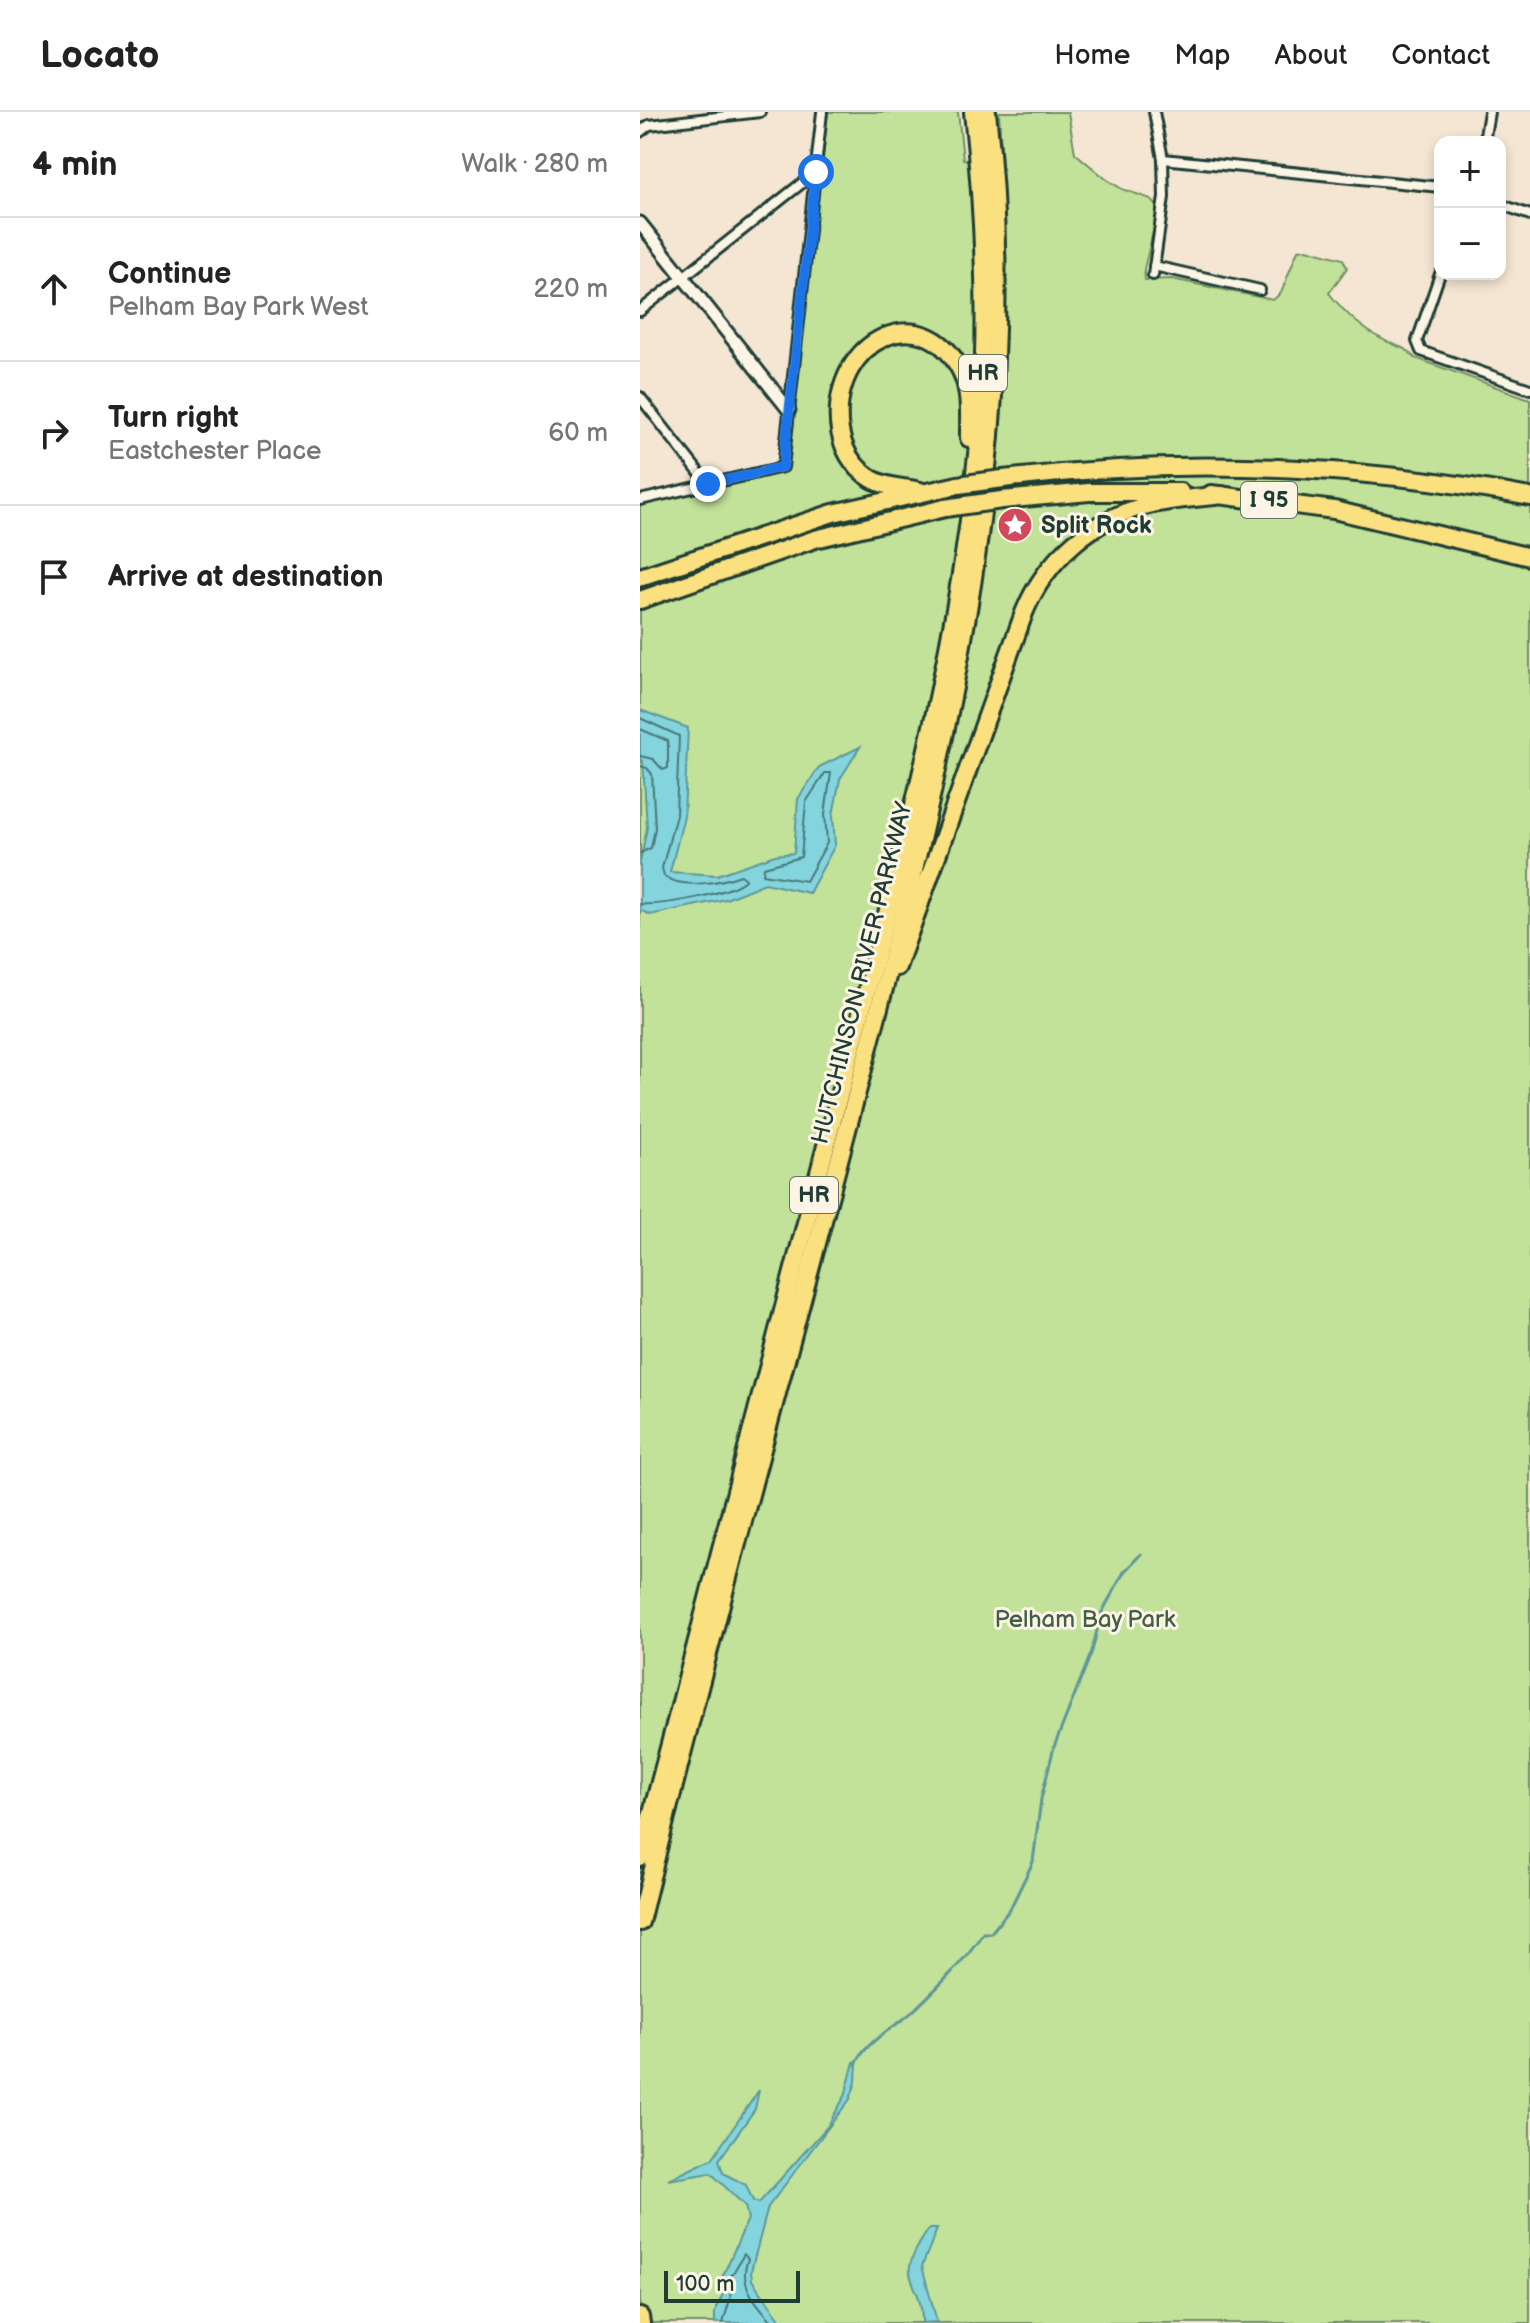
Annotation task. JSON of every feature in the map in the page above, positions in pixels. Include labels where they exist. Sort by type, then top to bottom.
[{"type":"highway","name":"HUTCHINSON RIVER PARKWAY","points":[[640,1858],[907,835],[945,658],[971,500],[982,395],[984,308],[973,112]]},
{"type":"highway","name":"HUTCHINSON RIVER PARKWAY","points":[[640,1922],[884,989],[946,732],[985,509],[994,420],[998,320],[987,112]]},
{"type":"highway","points":[[990,143],[994,112]]},
{"type":"highway","points":[[920,491],[885,485],[868,477],[851,460],[840,431],[840,397],[849,365],[867,346],[890,335],[913,335],[932,341],[945,350],[960,370],[968,397],[971,500]]},
{"type":"highway","name":"I 95","points":[[640,577],[771,531],[920,491],[1125,466],[1242,464],[1394,476],[1530,497]]},
{"type":"highway","name":"I 95","points":[[640,600],[830,534],[945,508],[1002,500],[1137,490],[1222,495],[1334,510],[1530,557]]},
{"type":"highway","points":[[884,989],[905,954],[1020,625],[1040,581],[1073,544],[1118,515],[1164,502],[1222,495]]},
{"type":"street","points":[[640,132],[649,125],[760,112]]},
{"type":"street","points":[[640,500],[783,467],[822,112]]},
{"type":"street","points":[[1154,112],[1163,159],[1162,227],[1154,270],[1260,290]]},
{"type":"street","points":[[1485,136],[1489,112]]},
{"type":"street","points":[[1163,159],[1434,186]]},
{"type":"street","points":[[640,311],[816,172]]},
{"type":"street","points":[[1506,206],[1530,215]]},
{"type":"street","points":[[640,223],[789,410]]},
{"type":"street","points":[[1438,280],[1417,341],[1421,351],[1530,389]]},
{"type":"street","points":[[640,397],[708,484]]},
{"type":"green space","name":"Pelham Bay Park","points":[[828,112],[958,112],[963,159],[1002,168],[999,112],[1068,112],[1075,153],[1106,179],[1122,189],[1151,199],[1156,205],[1156,220],[1144,269],[1145,280],[1172,279],[1273,300],[1281,293],[1298,250],[1307,249],[1343,259],[1347,268],[1329,293],[1360,325],[1408,351],[1415,358],[1530,399],[1530,2323],[640,2323],[640,506],[785,468]]},
{"type":"water","points":[[640,710],[688,728],[684,816],[670,872],[717,875],[775,855],[794,853],[798,799],[819,767],[860,747],[840,779],[833,815],[835,845],[809,893],[765,883],[726,899],[650,915],[640,910],[640,863],[647,828],[643,762],[640,759]]},
{"type":"water","points":[[857,2061],[856,2082],[850,2099],[768,2207],[751,2271],[752,2280],[783,2323],[715,2323],[715,2312],[723,2294],[721,2280],[748,2219],[745,2206],[711,2173],[668,2180],[712,2159],[759,2090],[755,2109],[719,2160],[723,2173],[746,2185],[753,2201],[759,2203],[827,2127],[845,2096],[854,2062]]},
{"type":"water","points":[[929,2229],[937,2229],[922,2266],[937,2322],[922,2323],[921,2307],[910,2270],[918,2247]]},
{"type":"waterway","points":[[856,2065],[865,2049],[921,2004],[983,1933],[991,1933],[1010,1909],[1033,1862],[1041,1799],[1054,1747],[1092,1651],[1101,1614],[1124,1572],[1141,1554]]},
{"type":"place","name":"Split Rock","points":[[1015,525]]},
{"type":"route","points":[[708,484],[783,467],[816,172]]}]
